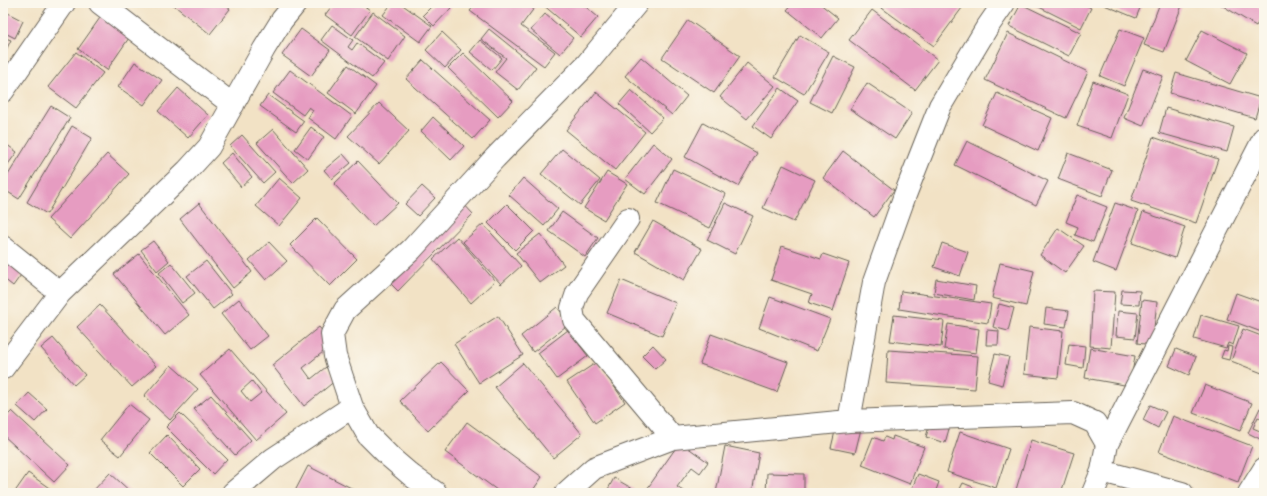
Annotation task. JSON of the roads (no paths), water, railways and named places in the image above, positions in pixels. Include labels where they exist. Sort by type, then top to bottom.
[{"type":"street","points":[[3,91],[64,3]]},
{"type":"street","points":[[100,3],[233,105]]},
{"type":"street","points":[[3,368],[60,293],[187,171],[209,147],[264,49],[282,20],[296,3]]},
{"type":"street","points":[[436,493],[412,476],[368,435],[352,407],[335,356],[332,334],[345,310],[411,250],[495,158],[586,65],[637,3]]},
{"type":"street","points":[[849,421],[874,282],[905,195],[940,106],[986,29],[1004,3]]},
{"type":"street","points":[[1093,493],[1102,472],[1107,444],[1264,138]]},
{"type":"street","points":[[628,219],[577,294],[572,308],[574,320],[673,438]]},
{"type":"street","points":[[3,247],[60,293]]},
{"type":"street","points":[[233,493],[273,459],[352,407]]},
{"type":"street","points":[[566,493],[594,468],[673,438],[849,421],[1073,413],[1095,423],[1107,444]]},
{"type":"street","points":[[1249,493],[1264,469]]},
{"type":"street","points":[[1102,472],[1182,493]]}]
